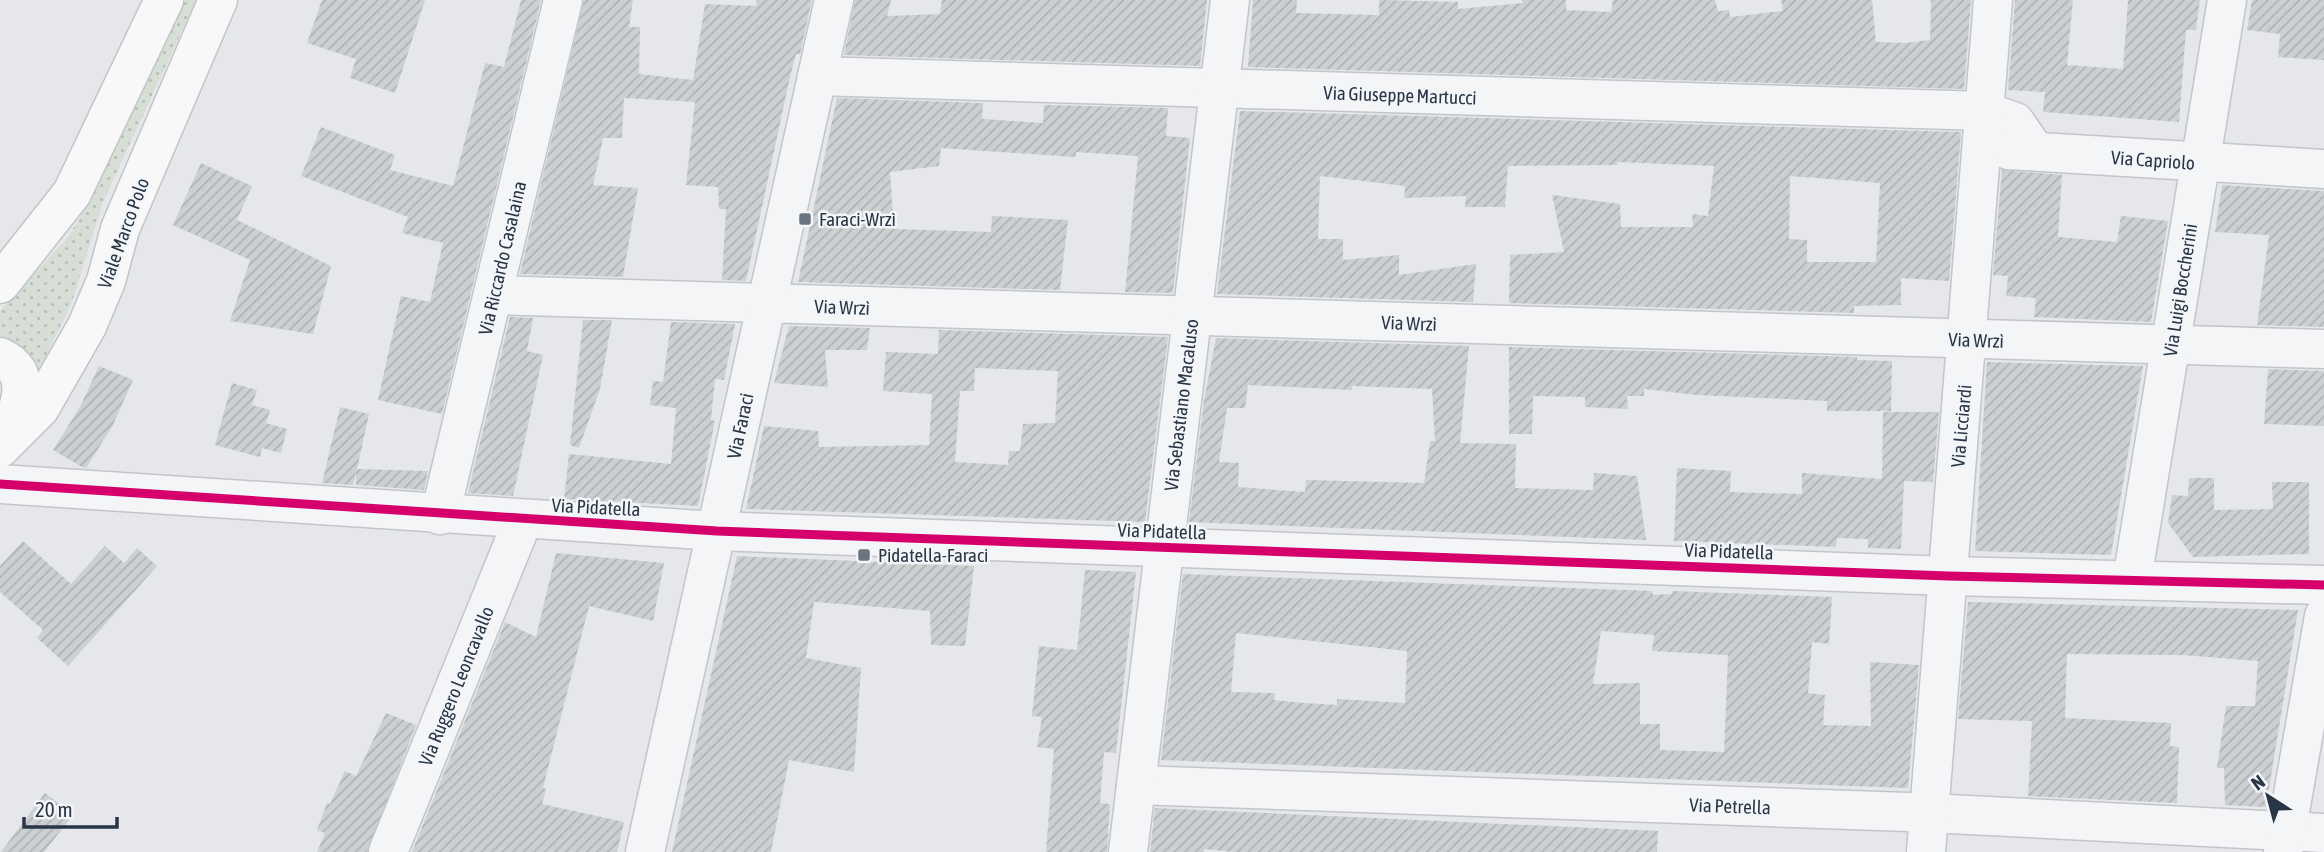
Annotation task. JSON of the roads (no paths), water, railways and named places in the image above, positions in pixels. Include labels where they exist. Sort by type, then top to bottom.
[{"type":"main road","points":[[0,284],[72,193],[164,0]]},
{"type":"main road","name":"Viale Marco Polo","points":[[3,446],[40,408],[87,326],[106,281],[120,229],[218,0]]},
{"type":"main road","points":[[0,357],[13,365],[23,379],[21,401],[3,446]]},
{"type":"street","name":"Via Riccardo Casalaina","points":[[440,515],[563,0]]},
{"type":"street","name":"Via Faraci","points":[[645,852],[834,0]]},
{"type":"street","name":"Via Sebastiano Macaluso","points":[[1128,852],[1230,0]]},
{"type":"street","name":"Via Licciardi","points":[[1926,852],[1993,0]]},
{"type":"street","name":"Via Luigi Boccherini","points":[[2132,580],[2227,0]]},
{"type":"street","name":"Via Giuseppe Martucci","points":[[817,76],[1984,111]]},
{"type":"street","points":[[1984,111],[2015,122],[2035,151]]},
{"type":"street","name":"Via Capriolo","points":[[1981,149],[2324,169]]},
{"type":"street","name":"Via Wrzì","points":[[494,295],[2324,349]]},
{"type":"street","name":"Via Pidatella","points":[[0,484],[440,515],[717,531],[1948,576],[2324,585]]},
{"type":"street","name":"Via Ruggero Leoncavallo","points":[[388,852],[523,520]]},
{"type":"street","points":[[2285,842],[2324,616]]},
{"type":"street","name":"Via Petrella","points":[[1136,786],[1928,813],[2285,842],[2324,833]]},
{"type":"place","name":"Faraci-Wrzì","points":[[805,219]]},
{"type":"place","name":"Pidatella-Faraci","points":[[864,555]]}]
